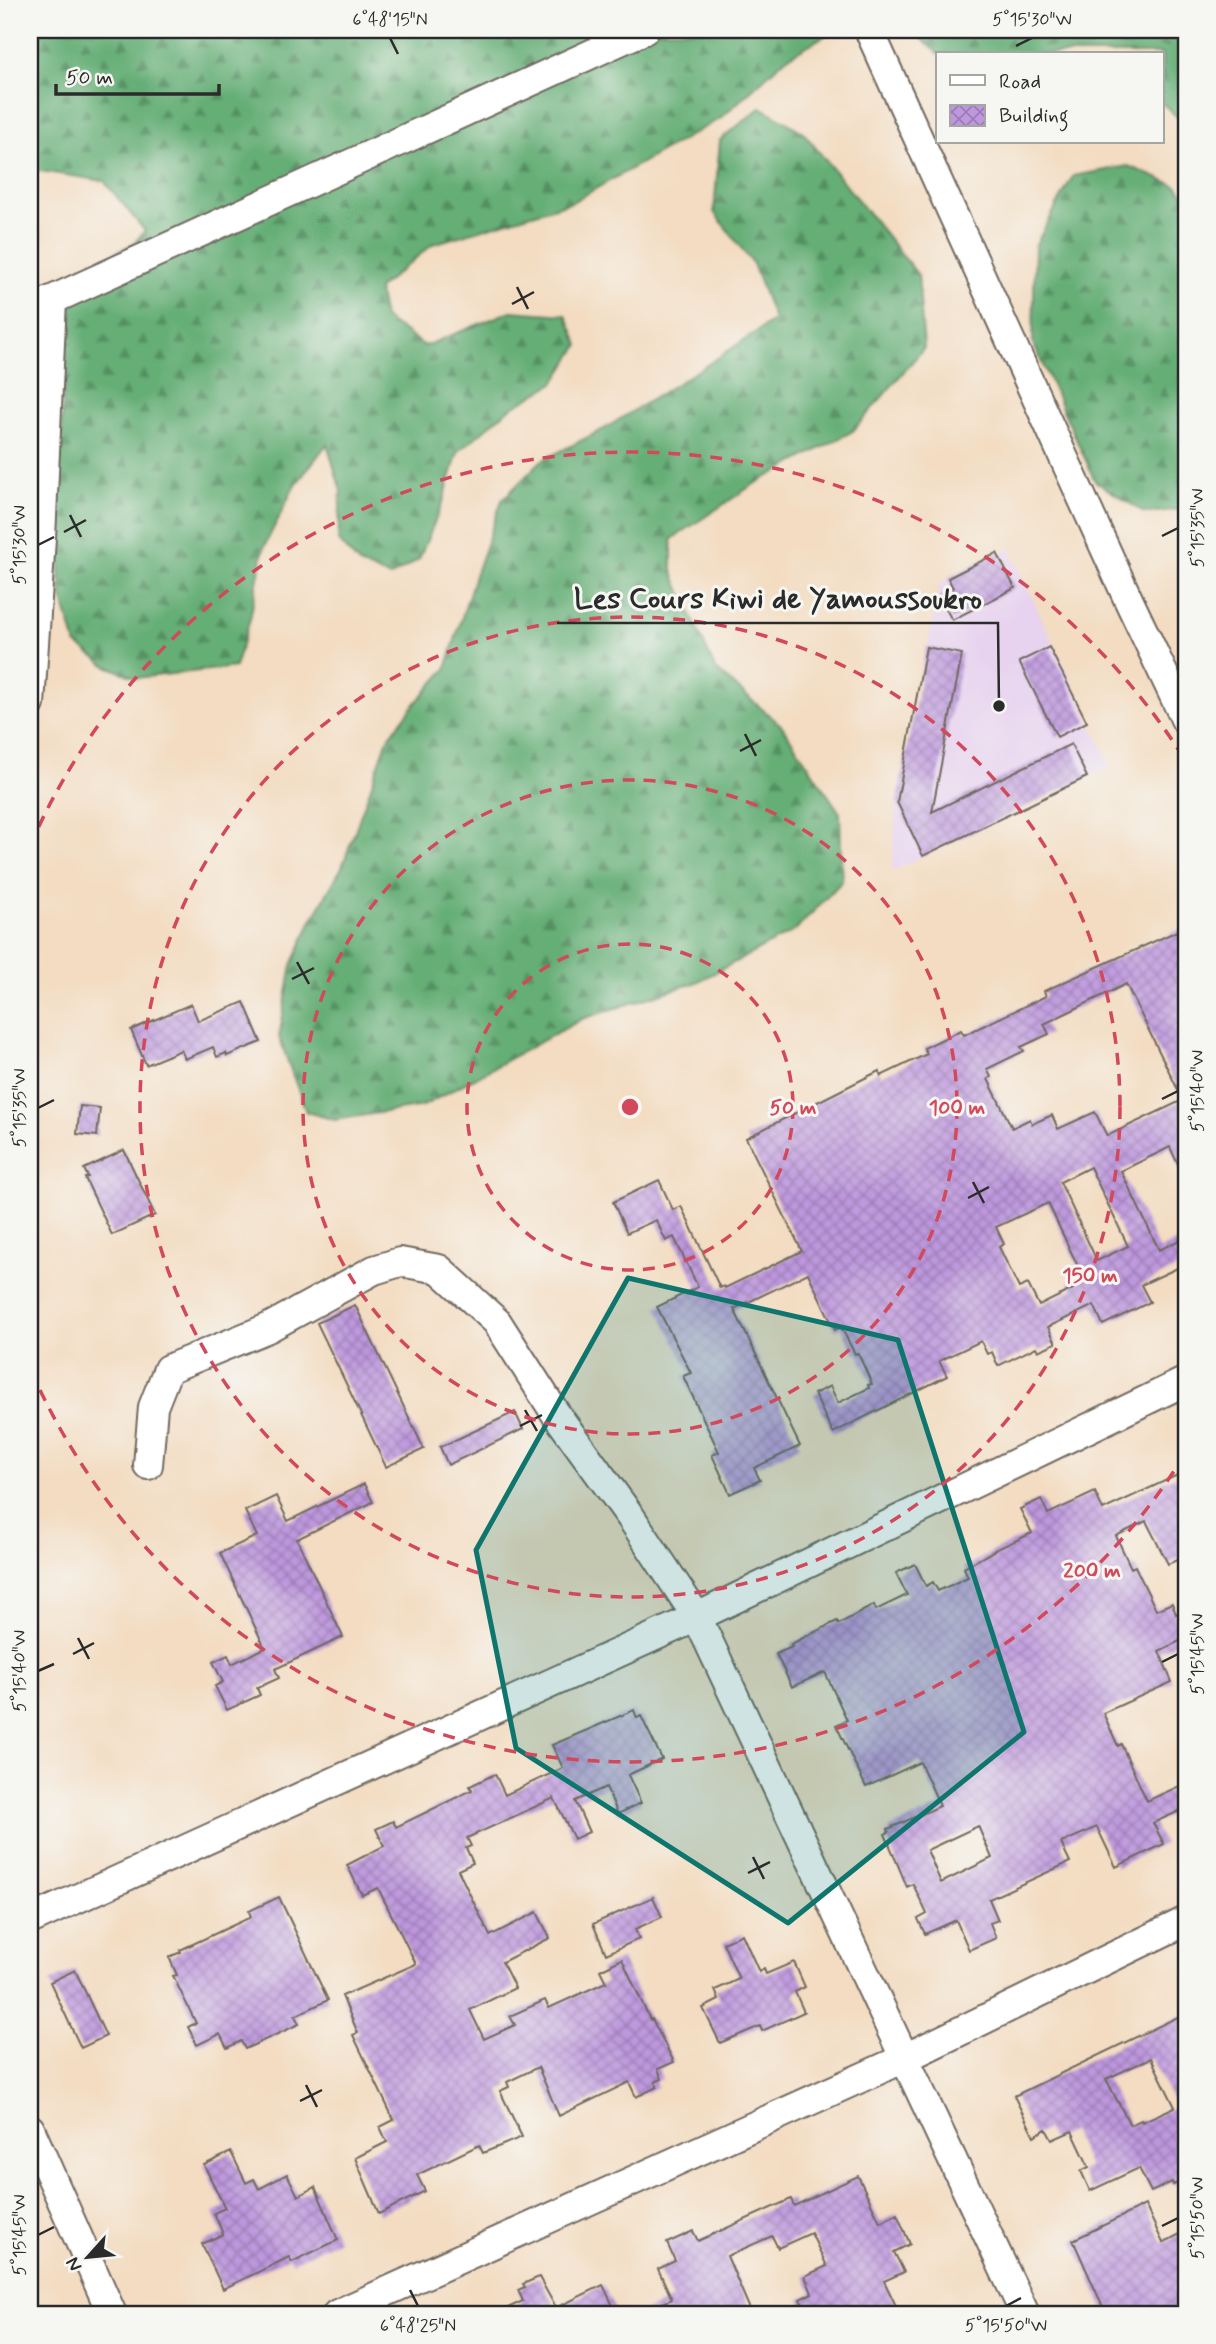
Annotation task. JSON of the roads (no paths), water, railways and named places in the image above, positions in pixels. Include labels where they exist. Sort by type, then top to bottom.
[{"type":"street","points":[[30,704],[41,538],[41,305],[644,30]]},
{"type":"street","points":[[869,30],[1186,721]]},
{"type":"street","points":[[148,1465],[153,1407],[168,1369],[268,1328],[374,1270],[400,1262],[439,1269],[497,1322],[556,1414],[697,1617],[1025,2314]]},
{"type":"street","points":[[30,1920],[697,1617],[1186,1381]]},
{"type":"street","points":[[337,2314],[905,2058],[1186,1921]]},
{"type":"street","points":[[30,2129],[112,2314]]},
{"type":"place","name":"Les Cours Kiwi de Yamoussoukro","points":[[999,706]]}]
